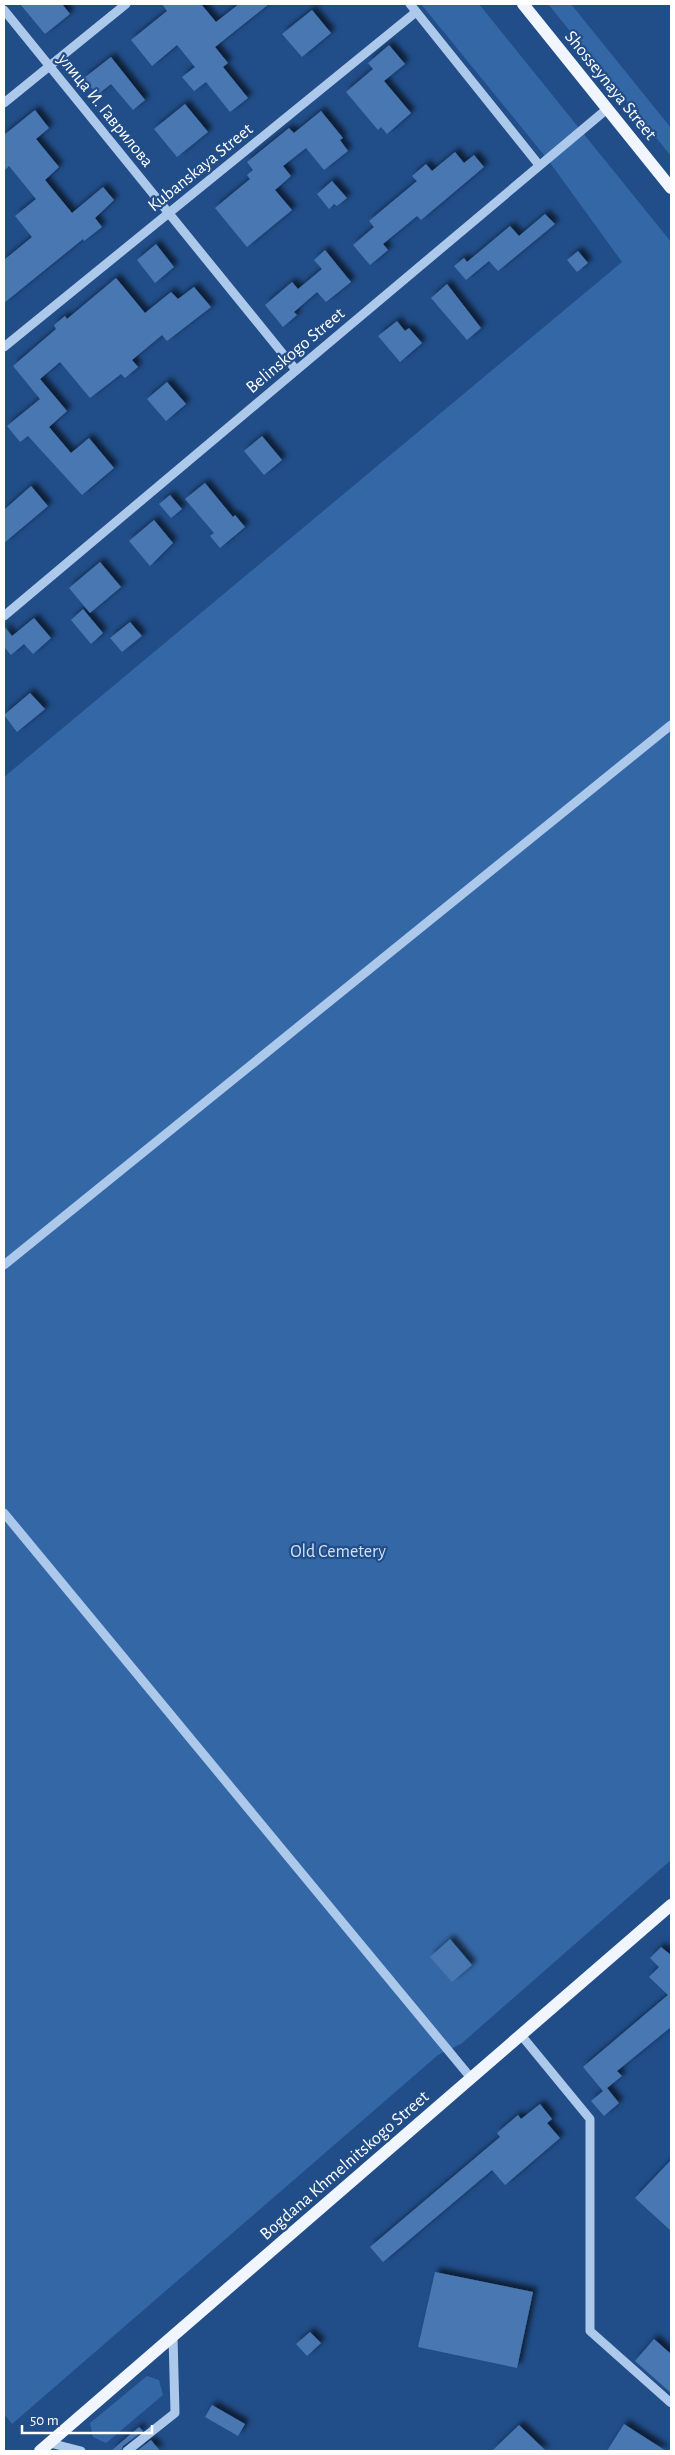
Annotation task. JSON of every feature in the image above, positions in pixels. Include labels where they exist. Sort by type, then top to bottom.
[{"type":"main road","name":"Shosseynaya Street","points":[[523,4],[671,188]]},
{"type":"main road","name":"Bogdana Khmelnitskogo Street","points":[[45,2447],[671,1905]]},
{"type":"street","points":[[4,103],[126,4]]},
{"type":"street","points":[[410,4],[539,165]]},
{"type":"street","name":"улица И. Гаврилова","points":[[4,10],[296,370]]},
{"type":"street","name":"Kubanskaya Street","points":[[4,346],[416,12]]},
{"type":"street","name":"Belinskogo Street","points":[[4,616],[607,108]]},
{"type":"street","points":[[4,1265],[671,724]]},
{"type":"street","points":[[4,1513],[471,2078]]},
{"type":"street","points":[[521,2035],[590,2119],[590,2331],[671,2403]]},
{"type":"street","points":[[127,2451],[175,2413],[173,2336]]},
{"type":"street","points":[[45,2447],[80,2451]]},
{"type":"green space","name":"Old Cemetery","points":[[421,4],[479,4],[671,242],[671,1860],[461,2044],[438,2055],[12,2424],[4,2414],[4,777],[622,262],[548,160]]},
{"type":"green space","points":[[548,4],[571,4],[671,128],[671,156]]},
{"type":"green space","points":[[147,2376],[159,2380],[163,2395],[106,2443],[93,2437],[90,2423]]},
{"type":"building","points":[[20,4],[62,4],[70,14],[45,34]]},
{"type":"building","points":[[162,4],[201,4],[216,22],[239,4],[269,4],[215,47],[228,63],[223,67],[248,98],[230,112],[206,82],[194,91],[182,77],[195,67],[177,45],[152,66],[131,40],[167,11]]},
{"type":"building","points":[[312,10],[331,33],[302,57],[282,34]]},
{"type":"building","points":[[389,45],[405,64],[384,81],[411,113],[387,134],[381,127],[378,130],[346,92],[373,69],[368,63]]},
{"type":"building","points":[[111,57],[145,100],[133,110],[111,84],[97,95],[84,78]]},
{"type":"building","points":[[185,104],[208,132],[177,157],[154,129]]},
{"type":"building","points":[[35,110],[49,128],[36,139],[59,167],[45,180],[72,213],[103,187],[114,200],[95,218],[102,227],[84,241],[83,239],[4,303],[4,260],[32,237],[15,216],[36,199],[9,166],[4,171],[4,135]]},
{"type":"building","points":[[321,111],[343,138],[340,140],[348,151],[324,170],[306,148],[283,166],[291,176],[275,190],[292,210],[247,247],[215,208],[250,179],[247,175],[253,170],[247,162],[289,128],[294,133]]},
{"type":"building","points":[[455,152],[464,163],[474,155],[484,167],[421,220],[417,216],[383,244],[388,250],[370,265],[353,245],[374,227],[369,221],[417,181],[412,176],[426,164],[432,171]]},
{"type":"building","points":[[332,181],[347,198],[337,206],[334,204],[329,209],[317,194]]},
{"type":"building","points":[[545,214],[555,224],[498,271],[489,261],[466,280],[454,266],[464,258],[467,262],[510,226],[519,236]]},
{"type":"building","points":[[156,244],[174,267],[155,283],[137,260]]},
{"type":"building","points":[[325,250],[351,282],[326,302],[317,292],[294,312],[297,315],[283,327],[265,305],[292,282],[298,289],[322,269],[314,260]]},
{"type":"building","points":[[578,251],[588,263],[577,272],[567,260]]},
{"type":"building","points":[[116,278],[145,313],[171,292],[178,299],[194,287],[211,307],[167,341],[162,335],[132,360],[138,367],[125,378],[121,374],[90,398],[60,362],[40,379],[67,411],[49,427],[71,453],[89,438],[114,468],[82,495],[28,436],[20,442],[7,426],[40,399],[13,366],[56,329],[54,325],[65,316],[67,319]]},
{"type":"building","points":[[447,284],[481,328],[467,340],[431,298]]},
{"type":"building","points":[[397,321],[405,331],[409,328],[422,343],[400,362],[378,336]]},
{"type":"building","points":[[167,382],[186,404],[166,421],[147,399]]},
{"type":"building","points":[[262,436],[282,460],[264,475],[244,451]]},
{"type":"building","points":[[205,483],[233,517],[235,515],[245,527],[220,548],[210,536],[214,533],[185,499]]},
{"type":"building","points":[[31,486],[48,506],[4,543],[4,510]]},
{"type":"building","points":[[170,495],[182,509],[171,518],[159,504]]},
{"type":"building","points":[[154,520],[173,543],[150,566],[129,541]]},
{"type":"building","points":[[100,562],[121,587],[90,613],[69,588]]},
{"type":"building","points":[[83,609],[103,633],[91,644],[71,620]]},
{"type":"building","points":[[34,618],[51,638],[33,654],[24,644],[11,655],[4,647],[4,626],[12,636]]},
{"type":"building","points":[[130,622],[142,636],[122,652],[110,638]]},
{"type":"building","points":[[30,693],[45,709],[17,732],[4,715]]},
{"type":"building","points":[[450,1939],[472,1965],[452,1982],[430,1957]]},
{"type":"building","points":[[661,1947],[671,1955],[671,2027],[617,2071],[622,2076],[607,2088],[619,2103],[604,2116],[591,2101],[603,2091],[583,2067],[668,1995],[649,1977],[659,1967],[650,1958]]},
{"type":"building","points":[[540,2104],[552,2119],[547,2123],[560,2138],[505,2185],[492,2170],[383,2262],[370,2247],[500,2137],[497,2133],[518,2115],[521,2119]]},
{"type":"building","points":[[671,2160],[671,2231],[635,2198]]},
{"type":"building","points":[[435,2272],[533,2292],[517,2368],[418,2347]]},
{"type":"building","points":[[310,2332],[321,2343],[307,2356],[296,2344]]},
{"type":"building","points":[[654,2339],[671,2354],[671,2393],[635,2361]]},
{"type":"building","points":[[212,2405],[245,2424],[238,2436],[205,2417]]},
{"type":"building","points":[[624,2424],[666,2451],[607,2451]]},
{"type":"building","points":[[519,2425],[546,2451],[492,2451]]},
{"type":"building","points":[[139,2427],[143,2431],[123,2446],[121,2451],[111,2451]]},
{"type":"building","points":[[151,2440],[160,2451],[137,2451]]}]
